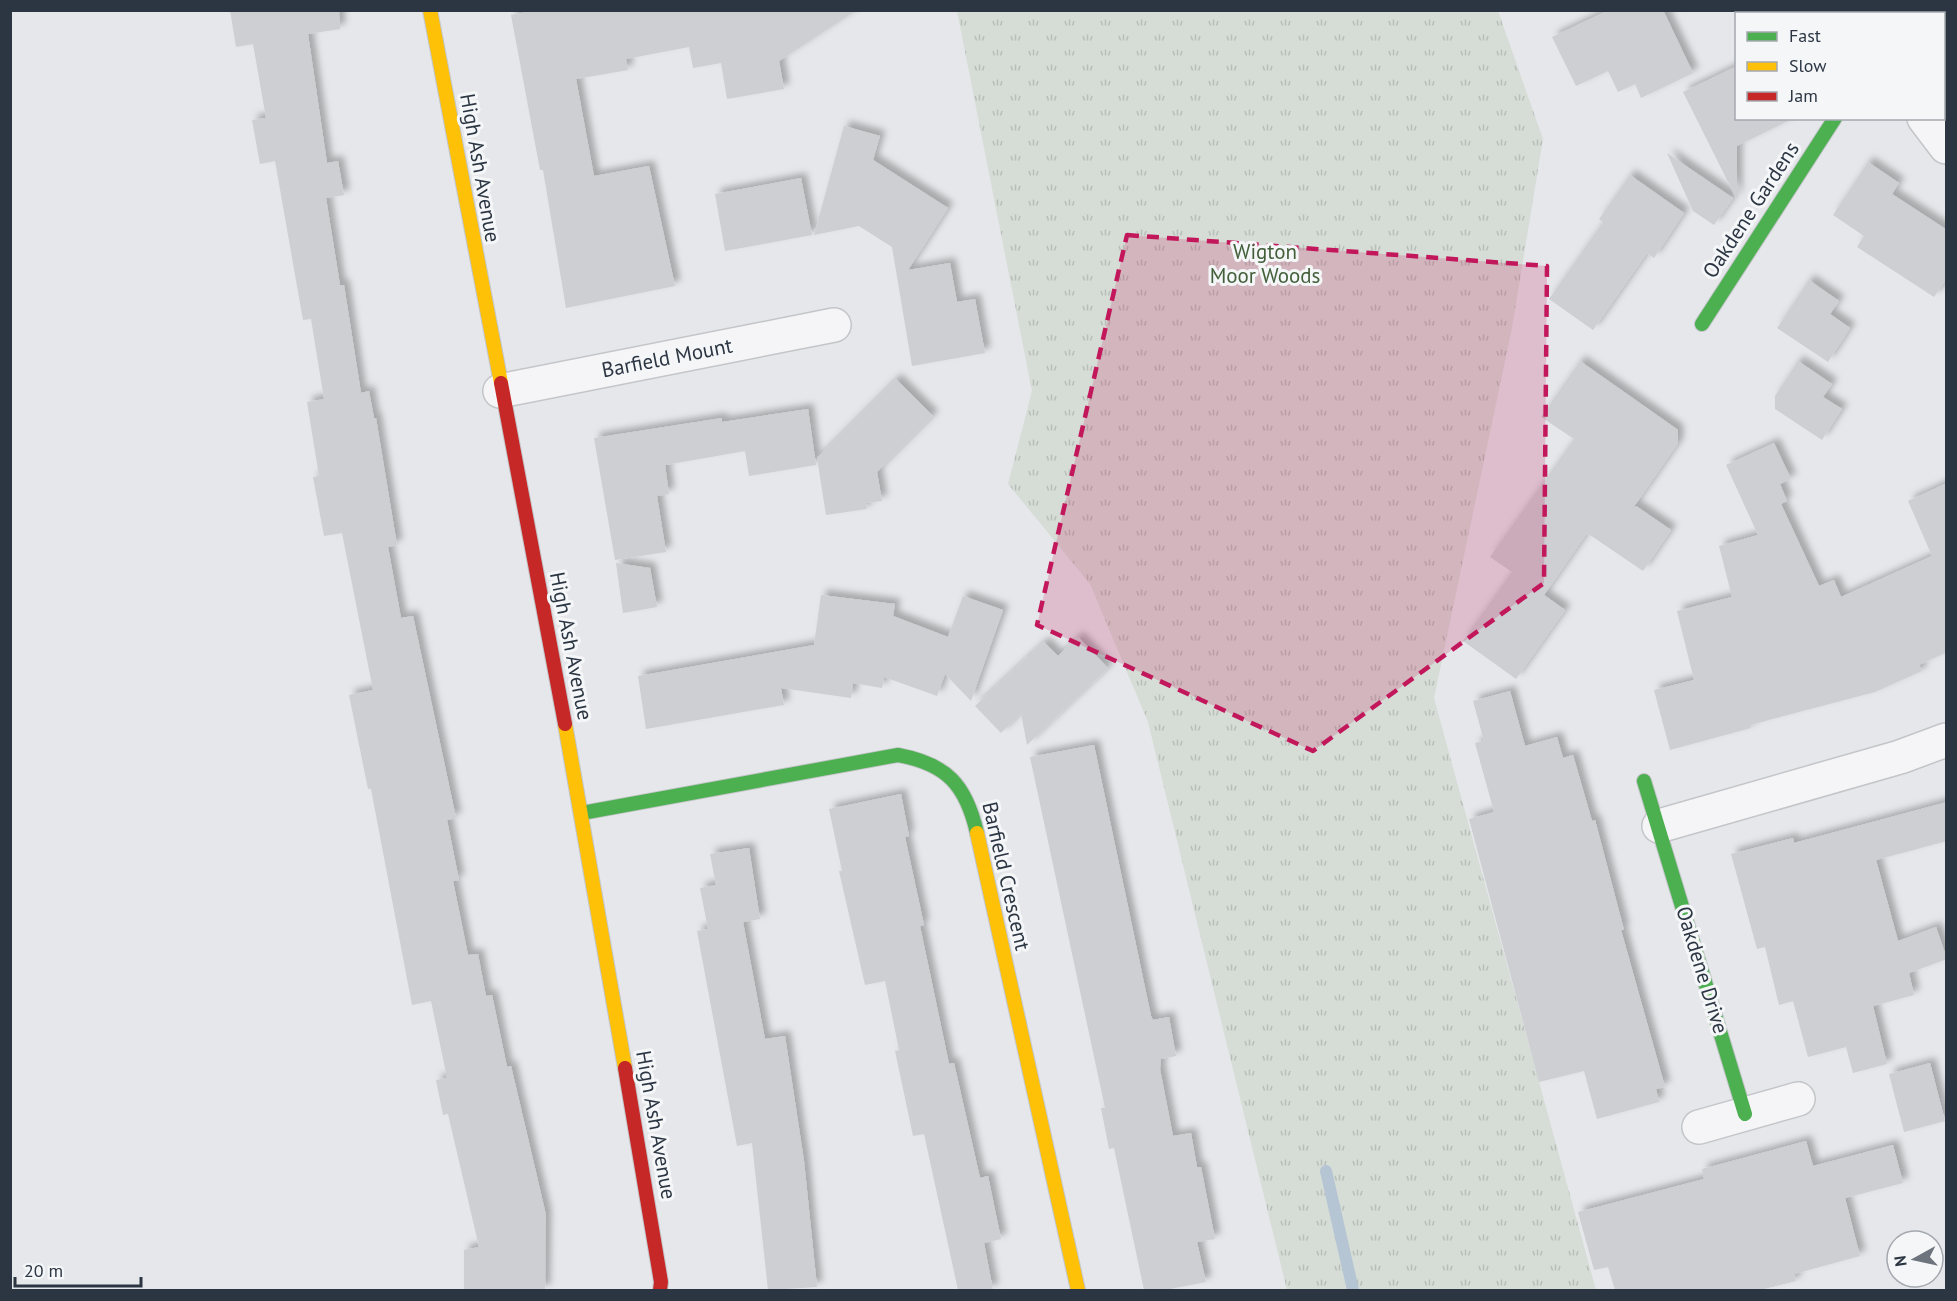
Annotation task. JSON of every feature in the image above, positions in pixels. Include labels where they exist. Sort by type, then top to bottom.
[{"type":"street","name":"High Ash Avenue","points":[[430,10],[500,391],[582,813],[661,1282],[660,1290]]},
{"type":"street","name":"Oakdene Gardens","points":[[1702,324],[1834,120]]},
{"type":"street","points":[[1926,120],[1947,147]]},
{"type":"street","name":"Barfield Mount","points":[[500,391],[834,325]]},
{"type":"street","points":[[1659,826],[1900,757],[1947,740]]},
{"type":"street","name":"Barfield Crescent","points":[[582,813],[898,755],[922,759],[944,770],[960,786],[971,808],[1078,1290]]},
{"type":"street","name":"Oakdene Drive","points":[[1644,781],[1744,1114]]},
{"type":"street","points":[[1699,1127],[1798,1099]]},
{"type":"highlighted area","points":[[1127,235],[1547,266],[1544,583],[1313,751],[1037,625]]},
{"type":"green space","name":"Wigton Moor Woods","points":[[957,11],[1498,11],[1543,139],[1512,328],[1434,698],[1596,1290],[1287,1290],[1148,722],[1090,584],[1008,484],[1032,391]]},
{"type":"building","points":[[230,10],[339,10],[340,29],[308,34],[327,163],[338,161],[344,195],[326,198],[340,285],[344,285],[361,393],[369,391],[374,418],[376,418],[397,545],[388,547],[401,618],[413,616],[456,818],[447,820],[459,880],[453,881],[468,955],[478,954],[486,996],[492,995],[507,1067],[511,1066],[546,1215],[545,1290],[464,1290],[464,1250],[479,1247],[448,1114],[443,1115],[436,1080],[447,1078],[431,1001],[412,1005],[371,789],[368,789],[349,695],[373,690],[342,533],[324,536],[313,477],[319,476],[307,402],[324,399],[311,319],[303,320],[275,161],[260,164],[252,120],[266,118],[253,44],[236,47]]},
{"type":"building","points":[[537,10],[857,10],[779,61],[784,89],[727,99],[721,63],[693,68],[689,47],[626,59],[628,70],[576,79],[594,176],[649,166],[675,286],[566,308],[543,170],[540,170],[511,15]]},
{"type":"building","points":[[1609,10],[1663,10],[1693,73],[1641,98],[1635,84],[1618,92],[1608,71],[1576,86],[1552,37]]},
{"type":"building","points":[[1735,67],[1735,120],[1790,120],[1737,146],[1737,200],[1683,92]]},
{"type":"building","points":[[844,126],[880,136],[873,160],[948,208],[908,270],[950,263],[957,302],[975,299],[985,353],[912,366],[892,247],[859,226],[814,235]]},
{"type":"building","points":[[1667,153],[1733,198],[1714,225],[1693,211]]},
{"type":"building","points":[[1868,162],[1899,183],[1892,194],[1947,230],[1947,278],[1934,297],[1857,247],[1864,236],[1833,215]]},
{"type":"building","points":[[1630,175],[1684,213],[1654,258],[1647,253],[1593,330],[1549,299],[1603,222],[1599,219]]},
{"type":"building","points":[[801,178],[812,235],[725,251],[715,194]]},
{"type":"building","points":[[1809,280],[1839,301],[1830,314],[1850,328],[1828,362],[1777,328]]},
{"type":"building","points":[[1580,361],[1678,430],[1678,443],[1633,508],[1636,506],[1671,530],[1643,571],[1587,533],[1544,595],[1565,610],[1516,679],[1463,641],[1512,572],[1490,557],[1574,439],[1541,417]]},
{"type":"building","points":[[1798,361],[1832,384],[1823,397],[1842,409],[1822,440],[1775,409],[1775,396]]},
{"type":"building","points":[[896,379],[933,416],[877,472],[882,501],[866,503],[867,509],[826,515],[817,458]]},
{"type":"building","points":[[808,409],[816,465],[749,476],[745,451],[665,465],[669,494],[657,496],[666,552],[615,560],[594,438],[722,418],[722,422]]},
{"type":"building","points":[[1774,443],[1791,479],[1780,484],[1787,501],[1781,504],[1819,586],[1834,580],[1841,597],[1932,556],[1908,501],[1947,483],[1947,652],[1919,665],[1922,671],[1875,692],[1750,725],[1751,728],[1670,750],[1654,690],[1694,680],[1677,611],[1732,597],[1719,546],[1758,535],[1726,465]]},
{"type":"building","points":[[616,563],[650,568],[657,607],[623,613]]},
{"type":"building","points":[[821,595],[895,604],[893,616],[948,637],[963,596],[1003,610],[971,701],[945,674],[937,696],[884,677],[882,688],[853,683],[851,698],[781,688],[784,705],[646,729],[638,676],[814,645]]},
{"type":"building","points":[[1078,637],[1108,668],[1027,745],[1021,713],[1001,733],[975,706],[1044,642],[1058,656]]},
{"type":"building","points":[[1510,691],[1525,746],[1557,737],[1563,758],[1573,755],[1592,821],[1595,820],[1624,930],[1621,930],[1665,1087],[1656,1089],[1659,1102],[1597,1119],[1584,1071],[1539,1082],[1469,819],[1494,812],[1475,743],[1484,741],[1473,701]]},
{"type":"building","points":[[1094,745],[1151,1016],[1153,1020],[1169,1017],[1176,1056],[1161,1059],[1160,1069],[1173,1136],[1191,1133],[1197,1167],[1201,1167],[1215,1239],[1197,1242],[1206,1282],[1165,1290],[1144,1290],[1114,1148],[1109,1149],[1101,1108],[1105,1108],[1030,757]]},
{"type":"building","points":[[901,794],[909,836],[905,837],[924,925],[920,926],[949,1064],[954,1063],[980,1178],[988,1176],[1001,1239],[984,1243],[993,1290],[958,1290],[924,1134],[913,1136],[895,1051],[899,1050],[885,981],[865,985],[839,871],[842,871],[829,809]]},
{"type":"building","points":[[1947,802],[1947,841],[1876,860],[1898,941],[1936,927],[1947,959],[1909,973],[1914,995],[1873,1006],[1887,1064],[1853,1073],[1846,1047],[1808,1057],[1793,1001],[1779,1005],[1765,947],[1757,949],[1731,854],[1793,838],[1794,843]]},
{"type":"building","points":[[749,848],[760,919],[743,922],[765,1039],[785,1036],[804,1161],[817,1287],[768,1290],[752,1143],[737,1146],[697,931],[708,929],[700,888],[716,885],[710,854]]},
{"type":"building","points":[[1930,1063],[1945,1121],[1904,1132],[1889,1074]]},
{"type":"building","points":[[1806,1141],[1813,1166],[1893,1145],[1903,1183],[1845,1198],[1860,1256],[1794,1274],[1796,1281],[1760,1290],[1615,1290],[1608,1267],[1594,1270],[1578,1212],[1704,1179],[1702,1169]]},
{"type":"waterway","points":[[1326,1171],[1353,1290]]},
{"type":"traffic: fast","points":[[1702,324],[1834,120]]},
{"type":"traffic: fast","points":[[582,813],[898,755],[929,764],[952,779],[967,802],[977,833]]},
{"type":"traffic: fast","points":[[1644,781],[1745,1114]]},
{"type":"traffic: slow","points":[[430,10],[501,383]]},
{"type":"traffic: slow","points":[[565,724],[625,1068]]},
{"type":"traffic: slow","points":[[977,833],[1078,1290]]},
{"type":"traffic: jam","points":[[501,383],[565,724]]},
{"type":"traffic: jam","points":[[625,1068],[661,1282],[660,1290]]}]
